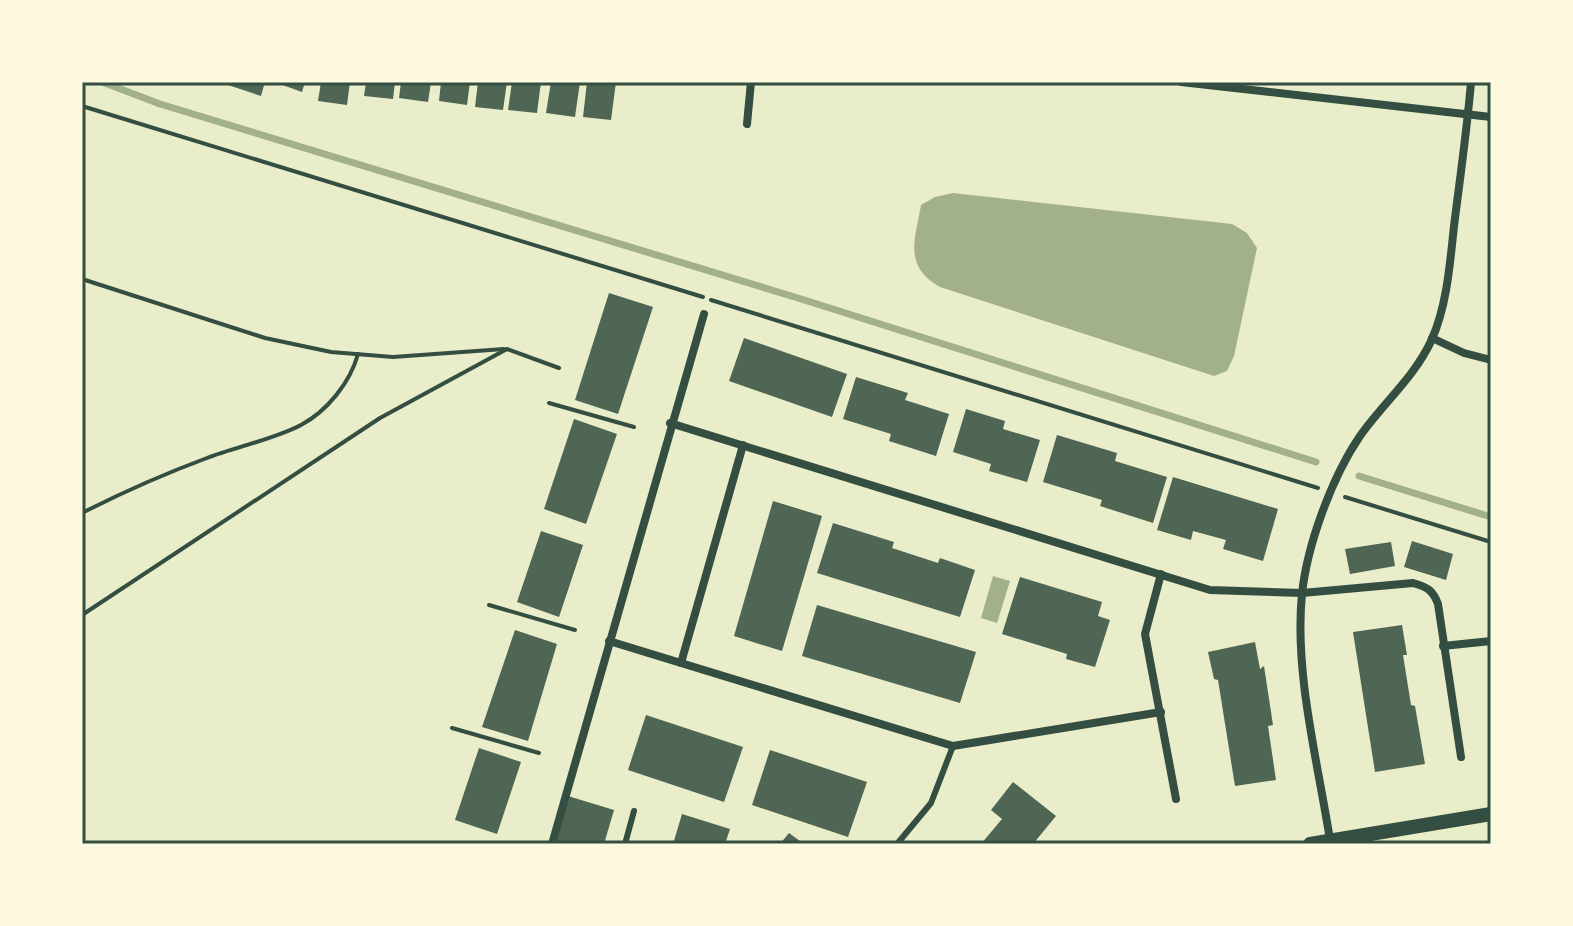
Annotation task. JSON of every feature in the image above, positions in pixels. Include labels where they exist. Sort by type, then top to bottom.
[{"type":"street","points":[[747,124],[751,82]]},
{"type":"street","points":[[1181,82],[1491,117]]},
{"type":"street","points":[[1331,842],[1303,675],[1302,593],[1330,492],[1360,436],[1405,382],[1432,338],[1449,264],[1471,82]]},
{"type":"street","points":[[552,844],[670,423],[704,314]]},
{"type":"street","points":[[1432,338],[1464,353],[1491,360]]},
{"type":"street","points":[[670,423],[1210,590],[1302,593],[1413,583],[1424,586],[1434,593],[1438,604],[1461,757]]},
{"type":"street","points":[[681,663],[743,445]]},
{"type":"street","points":[[1161,574],[1145,634],[1176,799]]},
{"type":"street","points":[[609,641],[953,746],[1161,712]]},
{"type":"street","points":[[1443,646],[1491,641]]},
{"type":"street","points":[[1310,844],[1491,814]]},
{"type":"lane","points":[[897,844],[931,803],[953,746]]},
{"type":"lane","points":[[625,844],[634,811]]},
{"type":"path","points":[[82,106],[1491,542]]},
{"type":"path","points":[[82,279],[265,338],[331,352],[393,357],[507,349],[559,368]]},
{"type":"path","points":[[82,615],[380,418],[507,349]]},
{"type":"path","points":[[82,513],[155,479],[301,425],[331,402],[354,370],[358,354]]},
{"type":"path","points":[[549,403],[634,427]]},
{"type":"path","points":[[489,605],[575,630]]},
{"type":"path","points":[[452,728],[539,753]]},
{"type":"shaded area","points":[[953,193],[1232,224],[1247,233],[1257,248],[1234,356],[1227,371],[1214,376],[940,287],[928,279],[916,261],[915,241],[921,205],[935,197]]},
{"type":"shaded area","points":[[993,576],[1010,581],[997,623],[981,618]]},
{"type":"building","points":[[229,82],[265,82],[261,96],[228,85]]},
{"type":"building","points":[[274,82],[305,82],[302,92]]},
{"type":"building","points":[[321,82],[350,82],[347,105],[318,101]]},
{"type":"building","points":[[366,82],[395,82],[393,99],[364,96]]},
{"type":"building","points":[[401,82],[431,82],[428,102],[399,98]]},
{"type":"building","points":[[441,82],[470,82],[467,105],[439,101]]},
{"type":"building","points":[[478,82],[507,82],[503,110],[475,107]]},
{"type":"building","points":[[512,82],[541,82],[537,113],[508,110]]},
{"type":"building","points":[[551,82],[580,82],[575,117],[546,113]]},
{"type":"building","points":[[587,82],[616,82],[611,120],[583,117]]},
{"type":"building","points":[[609,293],[653,307],[618,414],[575,400]]},
{"type":"building","points":[[744,338],[847,374],[832,417],[729,381]]},
{"type":"building","points":[[856,377],[908,393],[905,400],[949,414],[936,456],[889,441],[891,434],[843,419]]},
{"type":"building","points":[[966,409],[1005,421],[1003,429],[1040,440],[1027,482],[989,471],[991,464],[953,452]]},
{"type":"building","points":[[574,419],[617,434],[586,524],[544,509]]},
{"type":"building","points":[[1057,435],[1117,453],[1115,461],[1167,477],[1153,523],[1100,506],[1102,500],[1043,482]]},
{"type":"building","points":[[1173,477],[1278,509],[1263,561],[1223,549],[1226,540],[1193,531],[1191,540],[1157,530]]},
{"type":"building","points":[[773,501],[822,516],[782,651],[734,636]]},
{"type":"building","points":[[833,523],[894,542],[892,548],[938,563],[940,558],[975,570],[960,617],[817,573]]},
{"type":"building","points":[[541,531],[583,545],[559,617],[517,602]]},
{"type":"building","points":[[1412,541],[1453,554],[1446,580],[1404,567]]},
{"type":"building","points":[[1391,542],[1395,566],[1350,574],[1345,549]]},
{"type":"building","points":[[1020,577],[1102,602],[1098,616],[1110,620],[1095,667],[1066,659],[1067,654],[1002,634]]},
{"type":"building","points":[[817,605],[976,652],[960,703],[802,656]]},
{"type":"building","points":[[1402,625],[1411,705],[1415,706],[1425,764],[1375,772],[1353,632]]},
{"type":"building","points":[[515,630],[557,644],[528,741],[482,727]]},
{"type":"building","points":[[1255,642],[1260,669],[1264,666],[1273,725],[1268,726],[1276,780],[1235,786],[1218,680],[1214,679],[1208,652]]},
{"type":"building","points":[[646,715],[743,747],[724,802],[628,770]]},
{"type":"building","points":[[479,748],[521,762],[497,834],[455,820]]},
{"type":"building","points":[[770,750],[867,782],[848,837],[752,805]]},
{"type":"building","points":[[1013,782],[1056,816],[1033,844],[981,844],[1002,819],[991,810]]},
{"type":"building","points":[[568,796],[614,810],[604,844],[554,844]]},
{"type":"building","points":[[682,814],[730,829],[725,844],[673,844]]},
{"type":"building","points":[[789,833],[804,844],[780,844]]},
{"type":"waterway","points":[[102,82],[160,104],[798,298],[1316,462]]},
{"type":"waterway","points":[[1359,476],[1491,517]]}]
